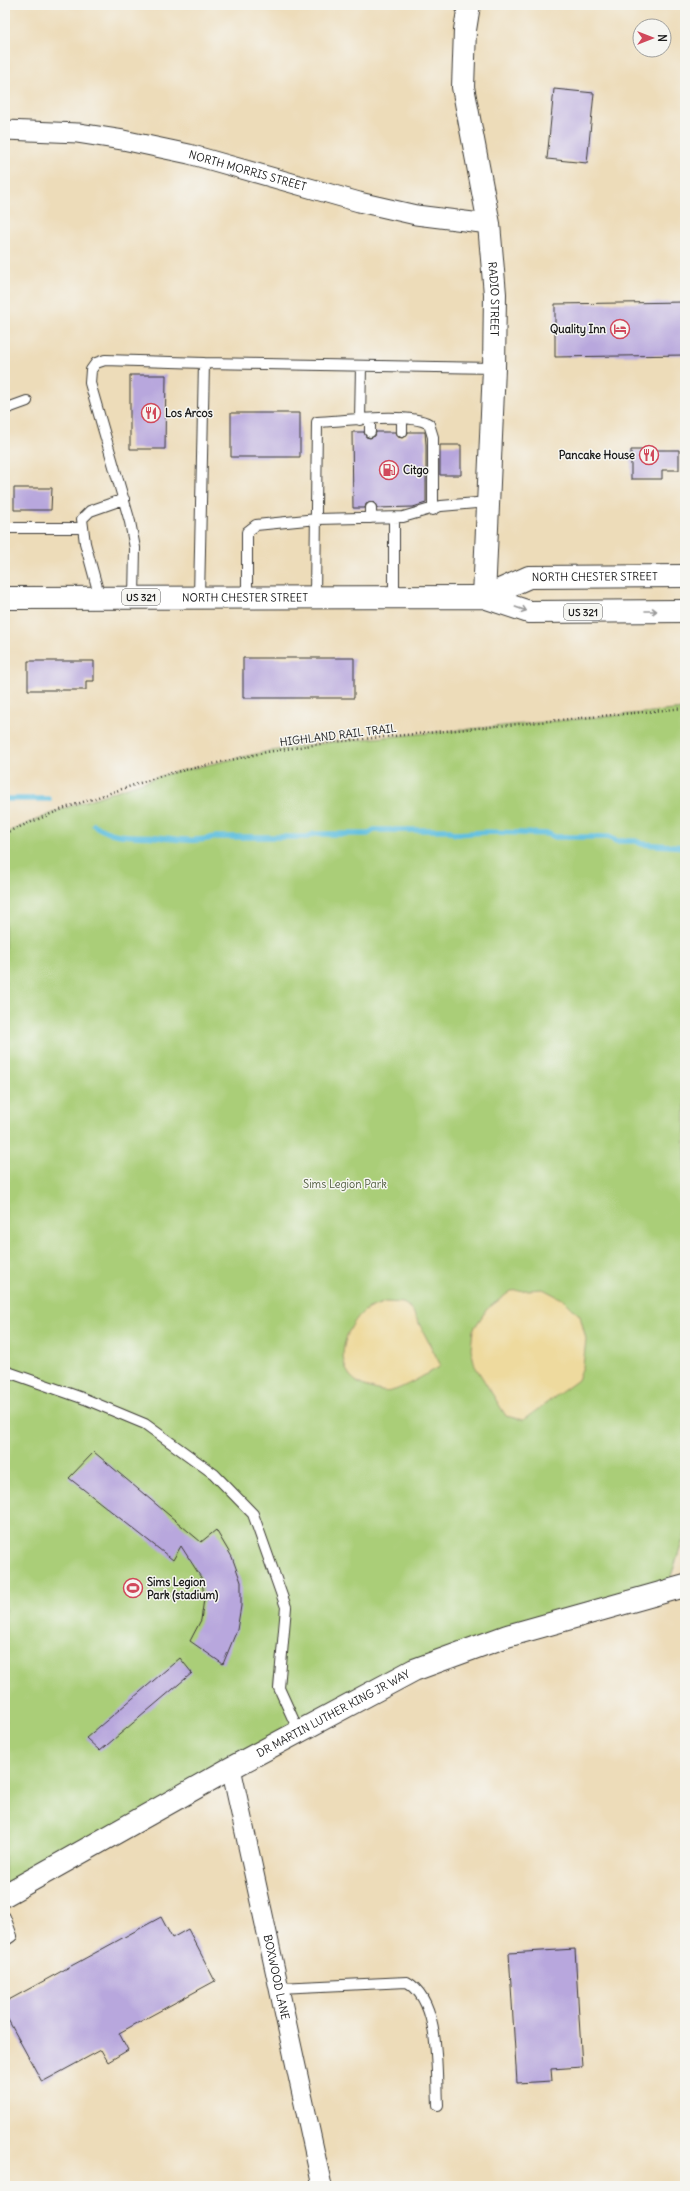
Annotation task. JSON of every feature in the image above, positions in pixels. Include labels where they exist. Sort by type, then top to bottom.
[{"type":"main road","name":"RADIO STREET","points":[[470,5],[465,30],[464,86],[489,224],[495,294],[494,368],[484,597]]},
{"type":"main road","name":"NORTH CHESTER STREET","points":[[484,597],[529,577],[685,576]]},
{"type":"main road","name":"NORTH CHESTER STREET","points":[[5,598],[484,597],[529,612],[685,611]]},
{"type":"main road","name":"DR MARTIN LUTHER KING JR WAY","points":[[5,1894],[232,1768],[414,1670],[507,1636],[676,1589]]},
{"type":"street","name":"NORTH MORRIS STREET","points":[[5,130],[78,133],[123,140],[189,154],[359,202],[416,215],[489,224]]},
{"type":"street","name":"BOXWOOD LANE","points":[[232,1768],[322,2186]]},
{"type":"lane","points":[[134,597],[135,548],[124,500],[90,383],[96,363],[105,360],[494,368]]},
{"type":"lane","points":[[199,597],[204,363]]},
{"type":"lane","points":[[361,366],[365,420],[370,432]]},
{"type":"lane","points":[[5,409],[27,401]]},
{"type":"lane","points":[[402,418],[402,432]]},
{"type":"lane","points":[[315,597],[317,422],[402,418],[421,419],[429,424],[433,437],[433,510]]},
{"type":"lane","points":[[100,598],[83,528],[82,518],[85,514],[124,500]]},
{"type":"lane","points":[[247,597],[247,532],[256,524],[371,513],[400,514],[433,510],[442,506],[488,502]]},
{"type":"lane","points":[[394,597],[400,514]]},
{"type":"lane","points":[[5,528],[83,528]]},
{"type":"lane","points":[[5,1371],[85,1398],[145,1424],[214,1474],[252,1514],[286,1607],[279,1688],[299,1732]]},
{"type":"lane","points":[[5,1917],[12,1936],[5,1941]]},
{"type":"lane","points":[[279,1988],[407,1982],[416,1988],[428,2005],[434,2038],[438,2105]]},
{"type":"path","name":"HIGHLAND RAIL TRAIL","points":[[5,834],[65,808],[167,774],[268,752],[332,742],[685,708]]},
{"type":"green space","name":"Sims Legion Park","points":[[685,709],[685,1534],[666,1591],[414,1670],[5,1895],[5,833],[65,808],[167,774],[265,752],[332,742]]},
{"type":"sand","points":[[543,1289],[564,1300],[580,1316],[586,1339],[583,1366],[578,1380],[523,1420],[506,1416],[475,1366],[471,1349],[473,1330],[487,1309],[511,1291]]},
{"type":"sand","points":[[385,1302],[403,1303],[411,1308],[440,1364],[438,1368],[414,1381],[396,1390],[385,1392],[367,1387],[356,1381],[348,1373],[344,1363],[343,1352],[349,1331],[355,1321],[365,1310]]},
{"type":"building","points":[[554,89],[594,93],[587,163],[547,159]]},
{"type":"building","name":"Quality Inn","points":[[685,302],[685,355],[555,357],[555,304]]},
{"type":"building","points":[[130,375],[166,375],[165,449],[130,449]]},
{"type":"building","points":[[231,413],[300,413],[300,457],[231,457]]},
{"type":"building","points":[[352,432],[364,432],[366,437],[370,438],[375,436],[376,432],[396,432],[398,437],[402,438],[407,436],[408,432],[425,432],[426,503],[413,507],[377,508],[375,503],[371,502],[366,504],[365,508],[353,508]]},
{"type":"building","points":[[440,445],[461,445],[461,475],[440,475]]},
{"type":"building","points":[[631,450],[679,450],[679,470],[662,470],[662,479],[631,479]]},
{"type":"building","points":[[14,488],[52,488],[51,510],[14,510]]},
{"type":"building","points":[[243,658],[354,658],[354,698],[243,698]]},
{"type":"building","points":[[28,661],[94,661],[94,681],[86,681],[86,690],[28,690]]},
{"type":"building","points":[[94,1452],[201,1542],[216,1530],[232,1557],[241,1582],[241,1606],[237,1630],[223,1664],[190,1641],[201,1620],[204,1599],[202,1579],[181,1546],[173,1560],[69,1478]]},
{"type":"building","points":[[180,1658],[192,1673],[100,1751],[86,1738]]},
{"type":"building","points":[[161,1917],[172,1938],[188,1929],[215,1981],[119,2033],[128,2050],[108,2062],[101,2050],[42,2082],[5,2014],[5,2002]]},
{"type":"building","points":[[575,1949],[582,2067],[551,2069],[552,2081],[517,2083],[509,1953]]},
{"type":"waterway","points":[[5,799],[49,799]]},
{"type":"waterway","points":[[94,825],[102,830],[117,835],[151,836],[186,840],[200,840],[215,837],[307,837],[314,834],[368,834],[374,830],[448,830],[455,834],[488,832],[549,834],[555,837],[609,837],[616,841],[636,841],[642,844],[685,847]]},
{"type":"place","name":"Quality Inn","points":[[620,329]]},
{"type":"place","name":"Los Arcos","points":[[151,413]]},
{"type":"place","name":"Pancake House","points":[[649,455]]},
{"type":"place","name":"Citgo","points":[[389,470]]},
{"type":"place","name":"Sims Legion Park (stadium)","points":[[133,1588]]}]
